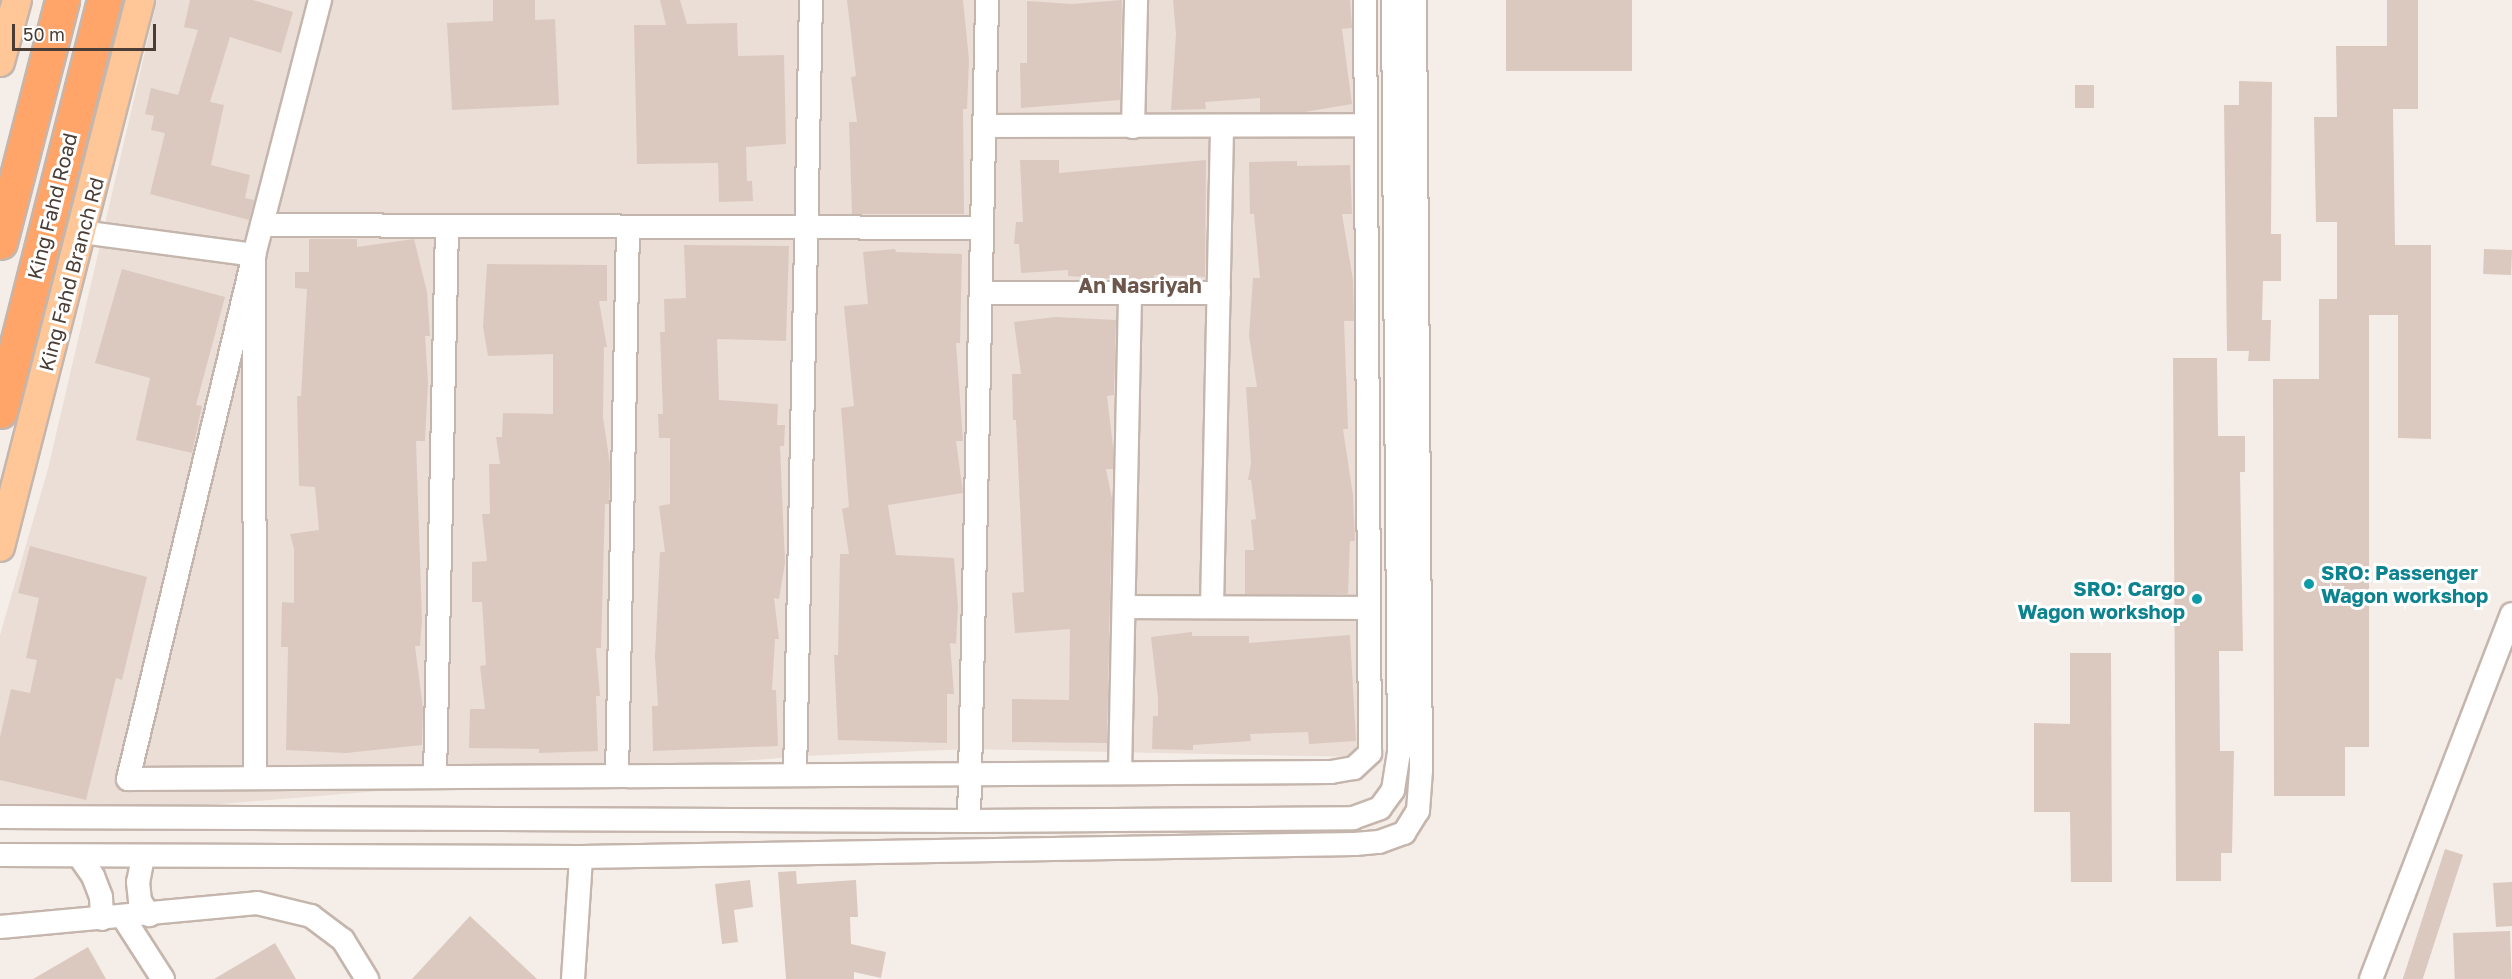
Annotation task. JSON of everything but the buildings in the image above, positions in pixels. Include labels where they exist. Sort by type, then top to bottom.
[{"type":"highway","points":[[0,242],[62,0]]},
{"type":"highway","name":"King Fahd Road","points":[[0,411],[104,0]]},
{"type":"main road","points":[[0,62],[17,0]]},
{"type":"main road","name":"King Fahd Branch Rd","points":[[0,547],[140,0]]},
{"type":"street","points":[[320,0],[254,255],[128,779],[1331,772],[1354,768],[1370,753],[1365,0]]},
{"type":"street","points":[[795,775],[811,0]]},
{"type":"street","points":[[969,821],[987,0]]},
{"type":"street","points":[[1133,127],[1136,0]]},
{"type":"street","points":[[0,817],[969,821],[1353,818],[1369,814],[1388,801],[1397,777],[1399,754],[1393,0]]},
{"type":"street","points":[[0,855],[581,856],[1355,844],[1379,842],[1404,833],[1418,811],[1421,770],[1415,0]]},
{"type":"street","points":[[984,126],[1222,128],[1366,125]]},
{"type":"street","points":[[1212,607],[1222,128]]},
{"type":"street","points":[[262,225],[982,228]]},
{"type":"street","points":[[435,777],[447,226]]},
{"type":"street","points":[[617,776],[628,226]]},
{"type":"street","points":[[82,232],[254,255]]},
{"type":"street","points":[[254,255],[255,778]]},
{"type":"street","points":[[981,292],[1219,293]]},
{"type":"street","points":[[1120,773],[1130,293]]},
{"type":"street","points":[[1124,607],[1369,608]]},
{"type":"street","points":[[2371,979],[2512,614]]},
{"type":"street","points":[[79,856],[93,876],[101,897],[113,918],[163,979]]},
{"type":"street","points":[[143,856],[138,882],[140,902],[149,915]]},
{"type":"street","points":[[573,979],[581,856]]},
{"type":"street","points":[[0,927],[149,915],[257,903],[311,916],[343,940],[367,979]]},
{"type":"shaded area","points":[[157,0],[1359,0],[1361,757],[969,749],[803,756],[99,814],[0,804],[0,635],[48,469]]},
{"type":"place","name":"SRO: Passenger Wagon workshop","points":[[2309,584]]},
{"type":"place","name":"SRO: Cargo Wagon workshop","points":[[2197,599]]},
{"type":"district","name":"An Nasriyah","points":[[1140,285]]}]
